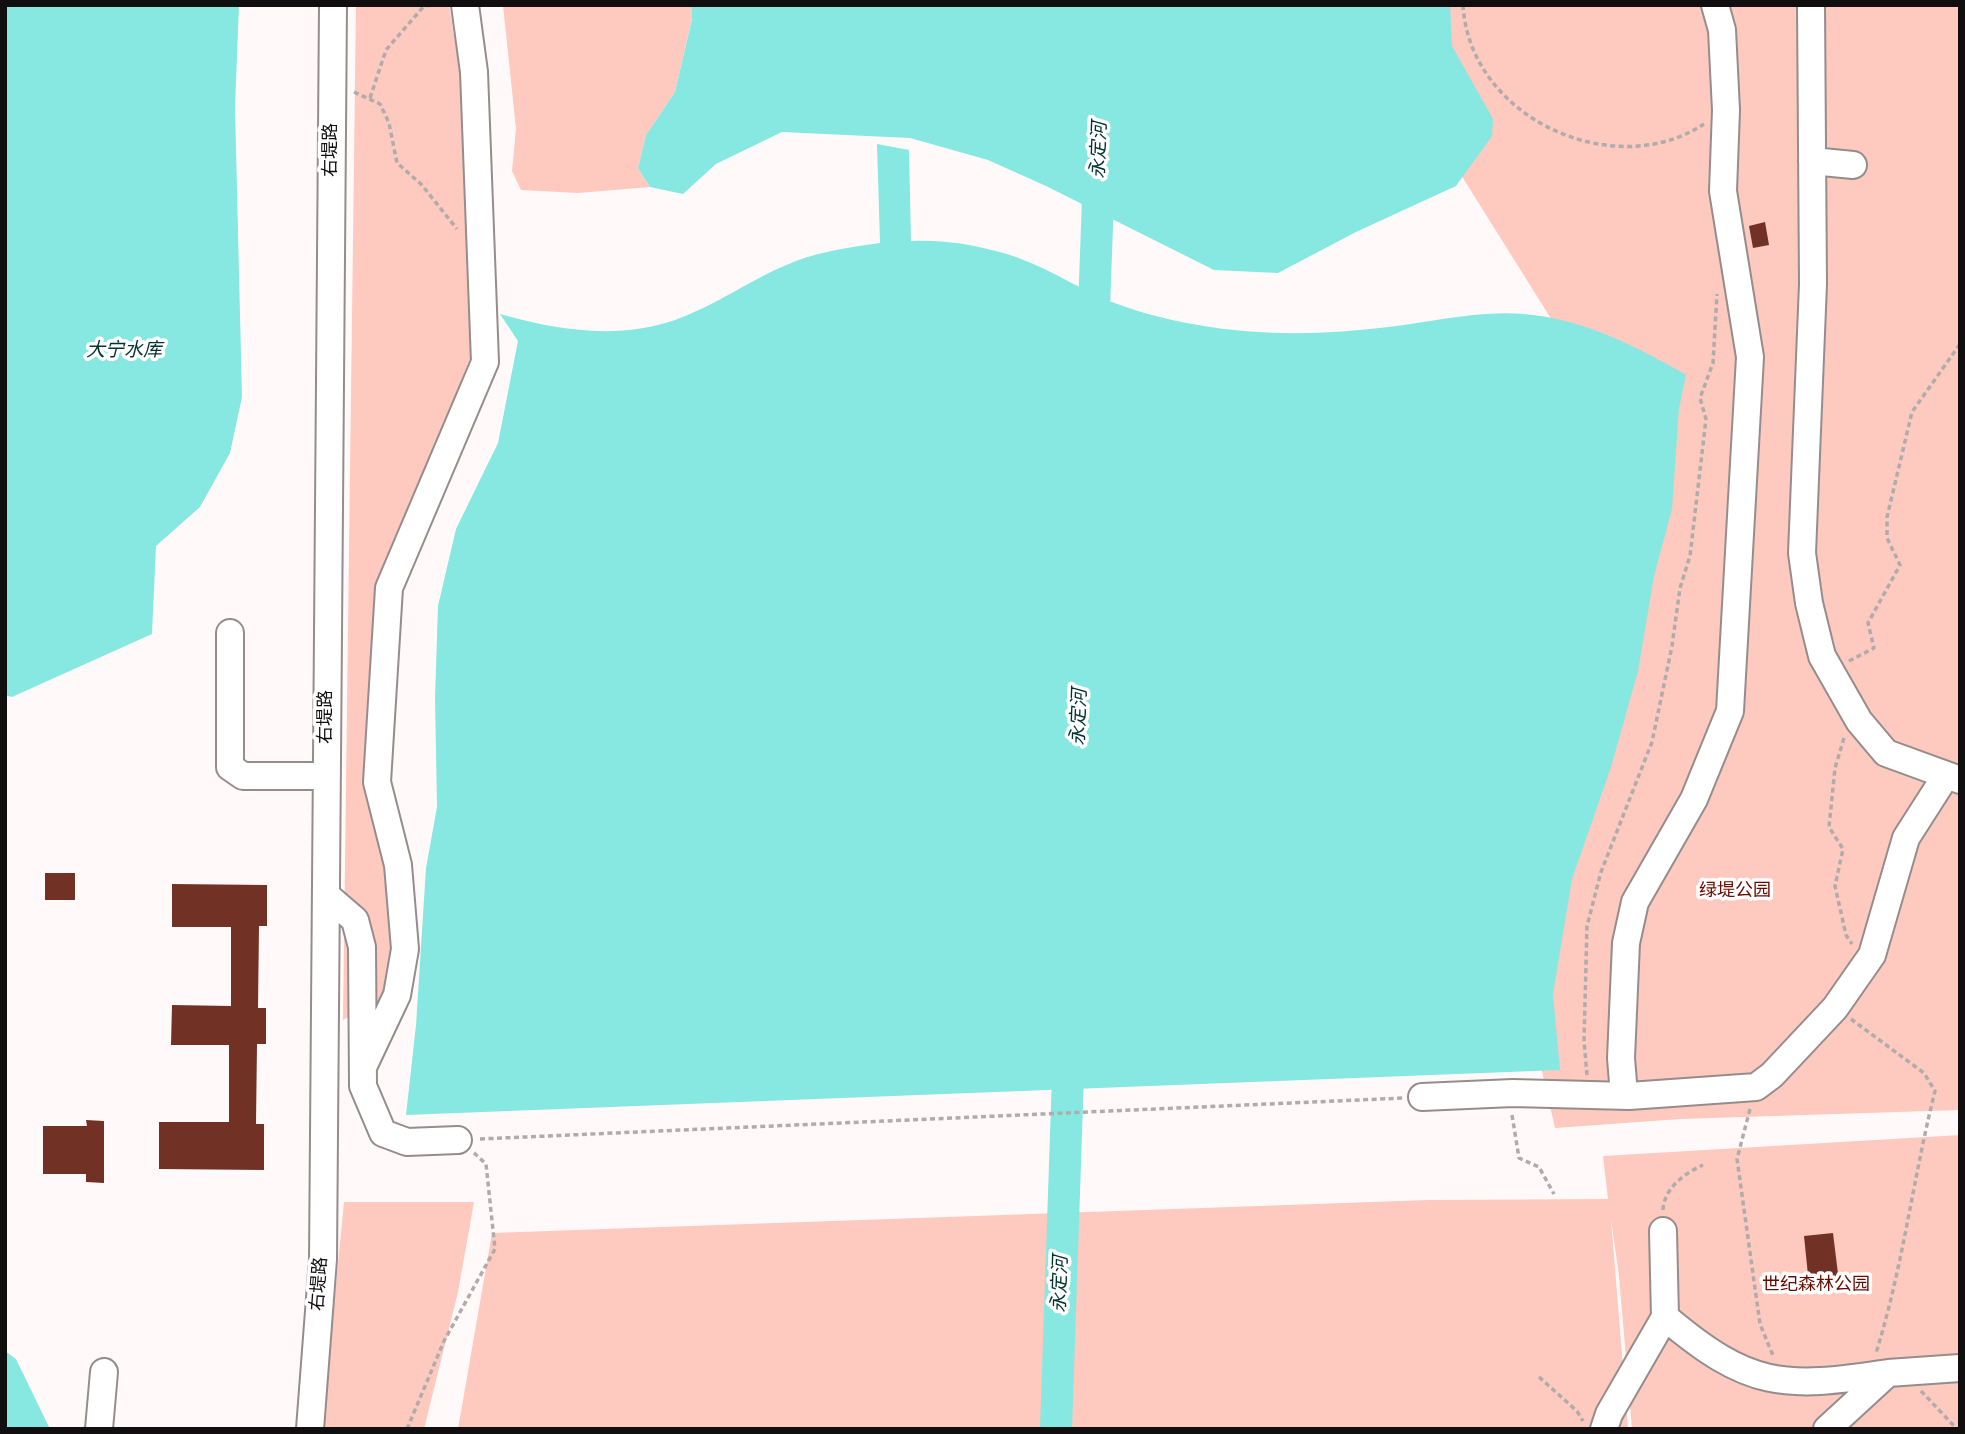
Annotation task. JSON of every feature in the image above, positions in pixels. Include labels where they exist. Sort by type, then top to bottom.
[{"type":"street","name":"右堤路","points":[[310,1429],[323,1259],[333,5]]},
{"type":"street","points":[[366,1050],[397,995],[405,949],[398,866],[377,782],[389,589],[485,362],[474,72],[465,5]]},
{"type":"street","points":[[1624,1095],[1621,1058],[1626,943],[1635,902],[1694,799],[1730,711],[1750,357],[1723,191],[1726,110],[1722,30],[1715,5]]},
{"type":"street","points":[[1422,1097],[1513,1093],[1624,1095],[1756,1087],[1772,1075],[1835,1007],[1872,955],[1906,838],[1953,778],[1886,753],[1852,709],[1822,656],[1809,603],[1802,553],[1813,284],[1811,5]]},
{"type":"street","points":[[1812,161],[1853,165]]},
{"type":"street","points":[[230,633],[230,767],[243,776],[327,776]]},
{"type":"street","points":[[326,895],[355,920],[362,947],[366,1050],[363,1086],[383,1133],[407,1142],[458,1140]]},
{"type":"street","points":[[1604,1429],[1609,1414],[1665,1317],[1663,1231]]},
{"type":"street","points":[[1665,1317],[1711,1352],[1754,1376],[1783,1381],[1837,1381],[1960,1368]]},
{"type":"street","points":[[99,1429],[104,1372]]},
{"type":"street","points":[[1827,1429],[1886,1374]]},
{"type":"path","points":[[370,98],[386,50],[424,6],[433,5]]},
{"type":"path","points":[[1463,5],[1464,18],[1481,63],[1510,102],[1549,130],[1595,145],[1643,146],[1690,134],[1726,110]]},
{"type":"path","points":[[333,90],[358,92],[380,104],[389,123],[397,163],[447,212],[460,234],[479,243]]},
{"type":"path","points":[[1589,1095],[1584,1041],[1587,926],[1601,872],[1651,742],[1672,646],[1680,588],[1690,556],[1706,419],[1700,398],[1713,363],[1718,285]]},
{"type":"path","points":[[1829,667],[1843,664],[1874,648],[1868,623],[1900,565],[1887,538],[1887,517],[1912,412],[1960,344]]},
{"type":"path","points":[[1852,709],[1835,768],[1829,827],[1843,849],[1835,886],[1846,935],[1866,964]]},
{"type":"path","points":[[1835,1007],[1924,1073],[1935,1091],[1918,1157],[1895,1293],[1886,1374],[1957,1429]]},
{"type":"path","points":[[1756,1087],[1737,1159],[1760,1324],[1783,1381]]},
{"type":"path","points":[[1513,1093],[1512,1123],[1519,1158],[1539,1167],[1554,1194]]},
{"type":"path","points":[[458,1140],[1422,1097]]},
{"type":"path","points":[[407,1429],[444,1341],[495,1249],[486,1164],[458,1140]]},
{"type":"path","points":[[1663,1231],[1663,1201],[1687,1172],[1703,1165]]},
{"type":"path","points":[[1539,1377],[1577,1411],[1588,1429]]},
{"type":"green space","points":[[356,5],[449,5],[460,72],[473,351],[380,586],[392,964],[381,999],[343,1020]]},
{"type":"green space","points":[[503,5],[691,5],[692,18],[675,92],[646,135],[638,168],[650,187],[578,193],[521,190],[512,171],[516,129]]},
{"type":"green space","name":"绿堤公园","points":[[1438,5],[1960,5],[1960,1110],[1681,1119],[1555,1128],[1502,897],[1622,432],[1441,143]]},
{"type":"green space","name":"世纪森林公园","points":[[1960,1135],[1960,1429],[1632,1429],[1619,1276],[1611,1219],[1628,1429],[458,1429],[492,1233],[1429,1200],[1608,1199],[1603,1156]]},
{"type":"green space","points":[[344,1202],[474,1202],[458,1292],[424,1429],[322,1429]]},
{"type":"water","name":"大宁水库","points":[[5,5],[239,5],[235,108],[242,397],[230,453],[200,507],[156,546],[152,634],[12,697],[5,695]]},
{"type":"water","points":[[691,5],[1450,5],[1452,46],[1493,119],[1492,136],[1456,186],[1356,232],[1278,273],[1214,270],[988,160],[910,138],[782,132],[716,164],[683,194],[650,187],[638,168],[646,135],[675,92],[692,19]]},
{"type":"water","points":[[877,144],[909,150],[911,241],[951,242],[1004,253],[1030,262],[1112,302],[1144,313],[1222,329],[1293,333],[1364,330],[1473,315],[1524,314],[1588,328],[1648,354],[1686,375],[1679,408],[1672,509],[1654,576],[1638,671],[1611,767],[1572,879],[1553,994],[1560,1070],[406,1115],[416,1025],[426,868],[437,807],[435,698],[438,606],[456,529],[498,443],[518,341],[500,314],[587,330],[631,330],[653,326],[691,314],[796,261],[827,252],[880,243]]},
{"type":"water","points":[[5,1351],[16,1359],[50,1429],[5,1429]]},
{"type":"building","points":[[1765,222],[1769,245],[1753,248],[1749,226]]},
{"type":"building","points":[[45,873],[75,873],[75,900],[45,900]]},
{"type":"building","points":[[172,884],[267,885],[267,926],[259,926],[258,1008],[266,1008],[266,1044],[257,1044],[256,1124],[264,1124],[264,1170],[159,1169],[159,1122],[229,1122],[229,1045],[171,1045],[172,1005],[231,1006],[231,927],[172,927]]},
{"type":"building","points":[[86,1120],[104,1121],[104,1183],[86,1182],[86,1174],[43,1174],[43,1126],[87,1126]]},
{"type":"building","points":[[1833,1233],[1839,1282],[1809,1285],[1804,1236]]},
{"type":"waterway","name":"永定河","points":[[1093,336],[1099,171]]},
{"type":"waterway","name":"永定河","points":[[1056,1429],[1069,1046]]}]
